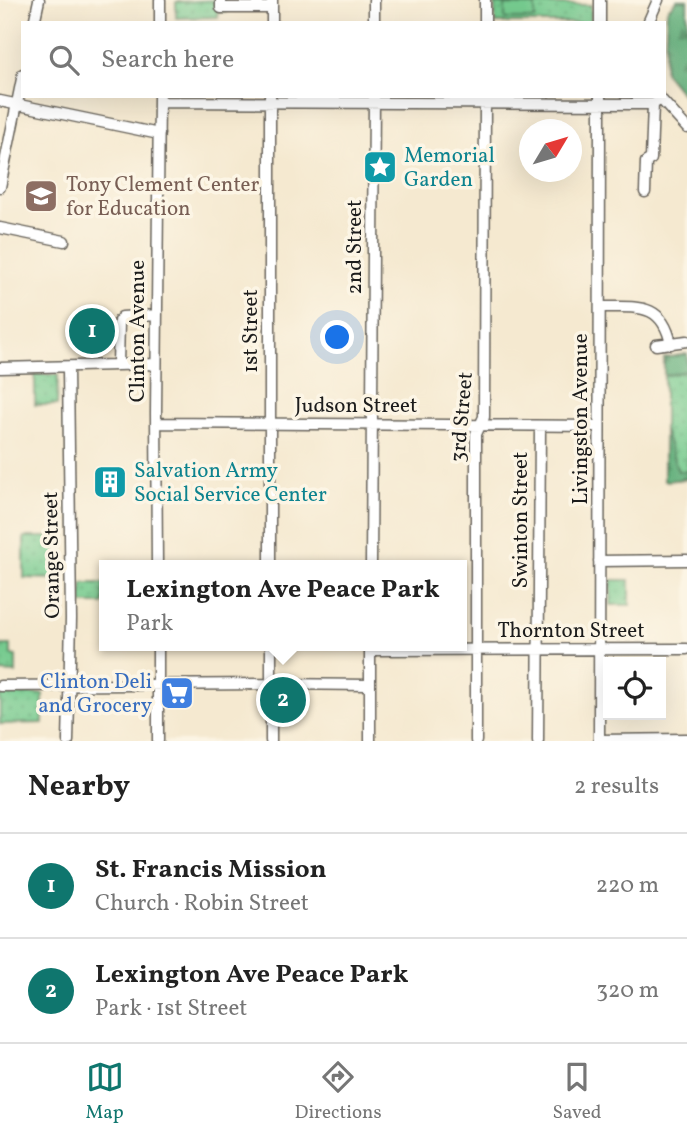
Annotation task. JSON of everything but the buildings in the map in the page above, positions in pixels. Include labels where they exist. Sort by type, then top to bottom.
[{"type":"street","points":[[34,21],[39,0]]},
{"type":"street","points":[[160,0],[160,21]]},
{"type":"street","points":[[221,0],[221,8],[272,4]]},
{"type":"street","points":[[374,0],[374,21]]},
{"type":"street","points":[[485,0],[485,21]]},
{"type":"street","points":[[600,0],[600,21]]},
{"type":"street","points":[[649,21],[659,0]]},
{"type":"street","points":[[0,187],[21,83]]},
{"type":"street","points":[[160,99],[657,100],[687,128]]},
{"type":"street","name":"Clinton Avenue","points":[[157,560],[156,364],[160,99]]},
{"type":"street","name":"1st Street","points":[[270,99],[270,560]]},
{"type":"street","name":"2nd Street","points":[[371,560],[374,100]]},
{"type":"street","name":"3rd Street","points":[[476,741],[476,434],[484,417],[485,100]]},
{"type":"street","name":"Livingston Avenue","points":[[599,740],[600,100]]},
{"type":"street","points":[[645,192],[646,162],[651,159],[657,100]]},
{"type":"street","points":[[0,101],[159,134]]},
{"type":"street","points":[[0,229],[64,241]]},
{"type":"street","points":[[600,307],[638,306],[647,309],[663,323],[671,344]]},
{"type":"street","points":[[118,365],[119,321],[122,317],[157,315]]},
{"type":"street","points":[[656,345],[687,341]]},
{"type":"street","points":[[0,368],[156,364]]},
{"type":"street","name":"Orange Street","points":[[68,368],[68,741]]},
{"type":"street","name":"Judson Street","points":[[156,423],[598,426]]},
{"type":"street","name":"Swinton Street","points":[[538,741],[540,426]]},
{"type":"street","points":[[599,561],[687,560]]},
{"type":"street","name":"Thornton Street","points":[[467,649],[687,649]]},
{"type":"street","points":[[158,651],[158,741]]},
{"type":"street","points":[[271,651],[271,741]]},
{"type":"street","points":[[370,651],[370,741]]},
{"type":"street","points":[[0,686],[369,685]]},
{"type":"street","points":[[599,740],[687,739]]},
{"type":"green space","points":[[226,0],[226,12],[217,12],[218,17],[176,18],[176,2]]},
{"type":"green space","points":[[677,0],[687,0],[687,100],[666,74],[667,10]]},
{"type":"green space","points":[[495,4],[591,5],[591,21],[495,21]]},
{"type":"green space","points":[[505,5],[535,6],[535,19],[505,19]]},
{"type":"green space","points":[[687,354],[687,479],[664,481],[664,358]]},
{"type":"green space","points":[[687,354],[687,371],[664,376],[664,358]]},
{"type":"green space","points":[[35,374],[58,375],[57,405],[35,405]]},
{"type":"green space","points":[[664,430],[678,471],[687,471],[687,479],[664,481]]},
{"type":"green space","points":[[24,537],[56,537],[56,579],[24,578]]},
{"type":"green space","points":[[611,580],[630,580],[630,605],[611,605]]},
{"type":"green space","points":[[82,583],[99,583],[99,604],[82,604]]},
{"type":"green space","points":[[0,645],[11,645],[11,655],[16,656],[16,673],[0,672]]},
{"type":"green space","points":[[0,694],[43,694],[43,723],[0,724]]},
{"type":"place","name":"Memorial Garden","points":[[380,167]]},
{"type":"place","name":"Tony Clement Center for Education","points":[[41,196]]},
{"type":"place","name":"St. Francis Mission","points":[[92,331]]},
{"type":"place","name":"Salvation Army Social Service Center","points":[[110,482]]},
{"type":"place","name":"Clinton Deli and Grocery","points":[[177,693]]},
{"type":"place","name":"Lexington Ave Peace Park","points":[[283,700]]}]
